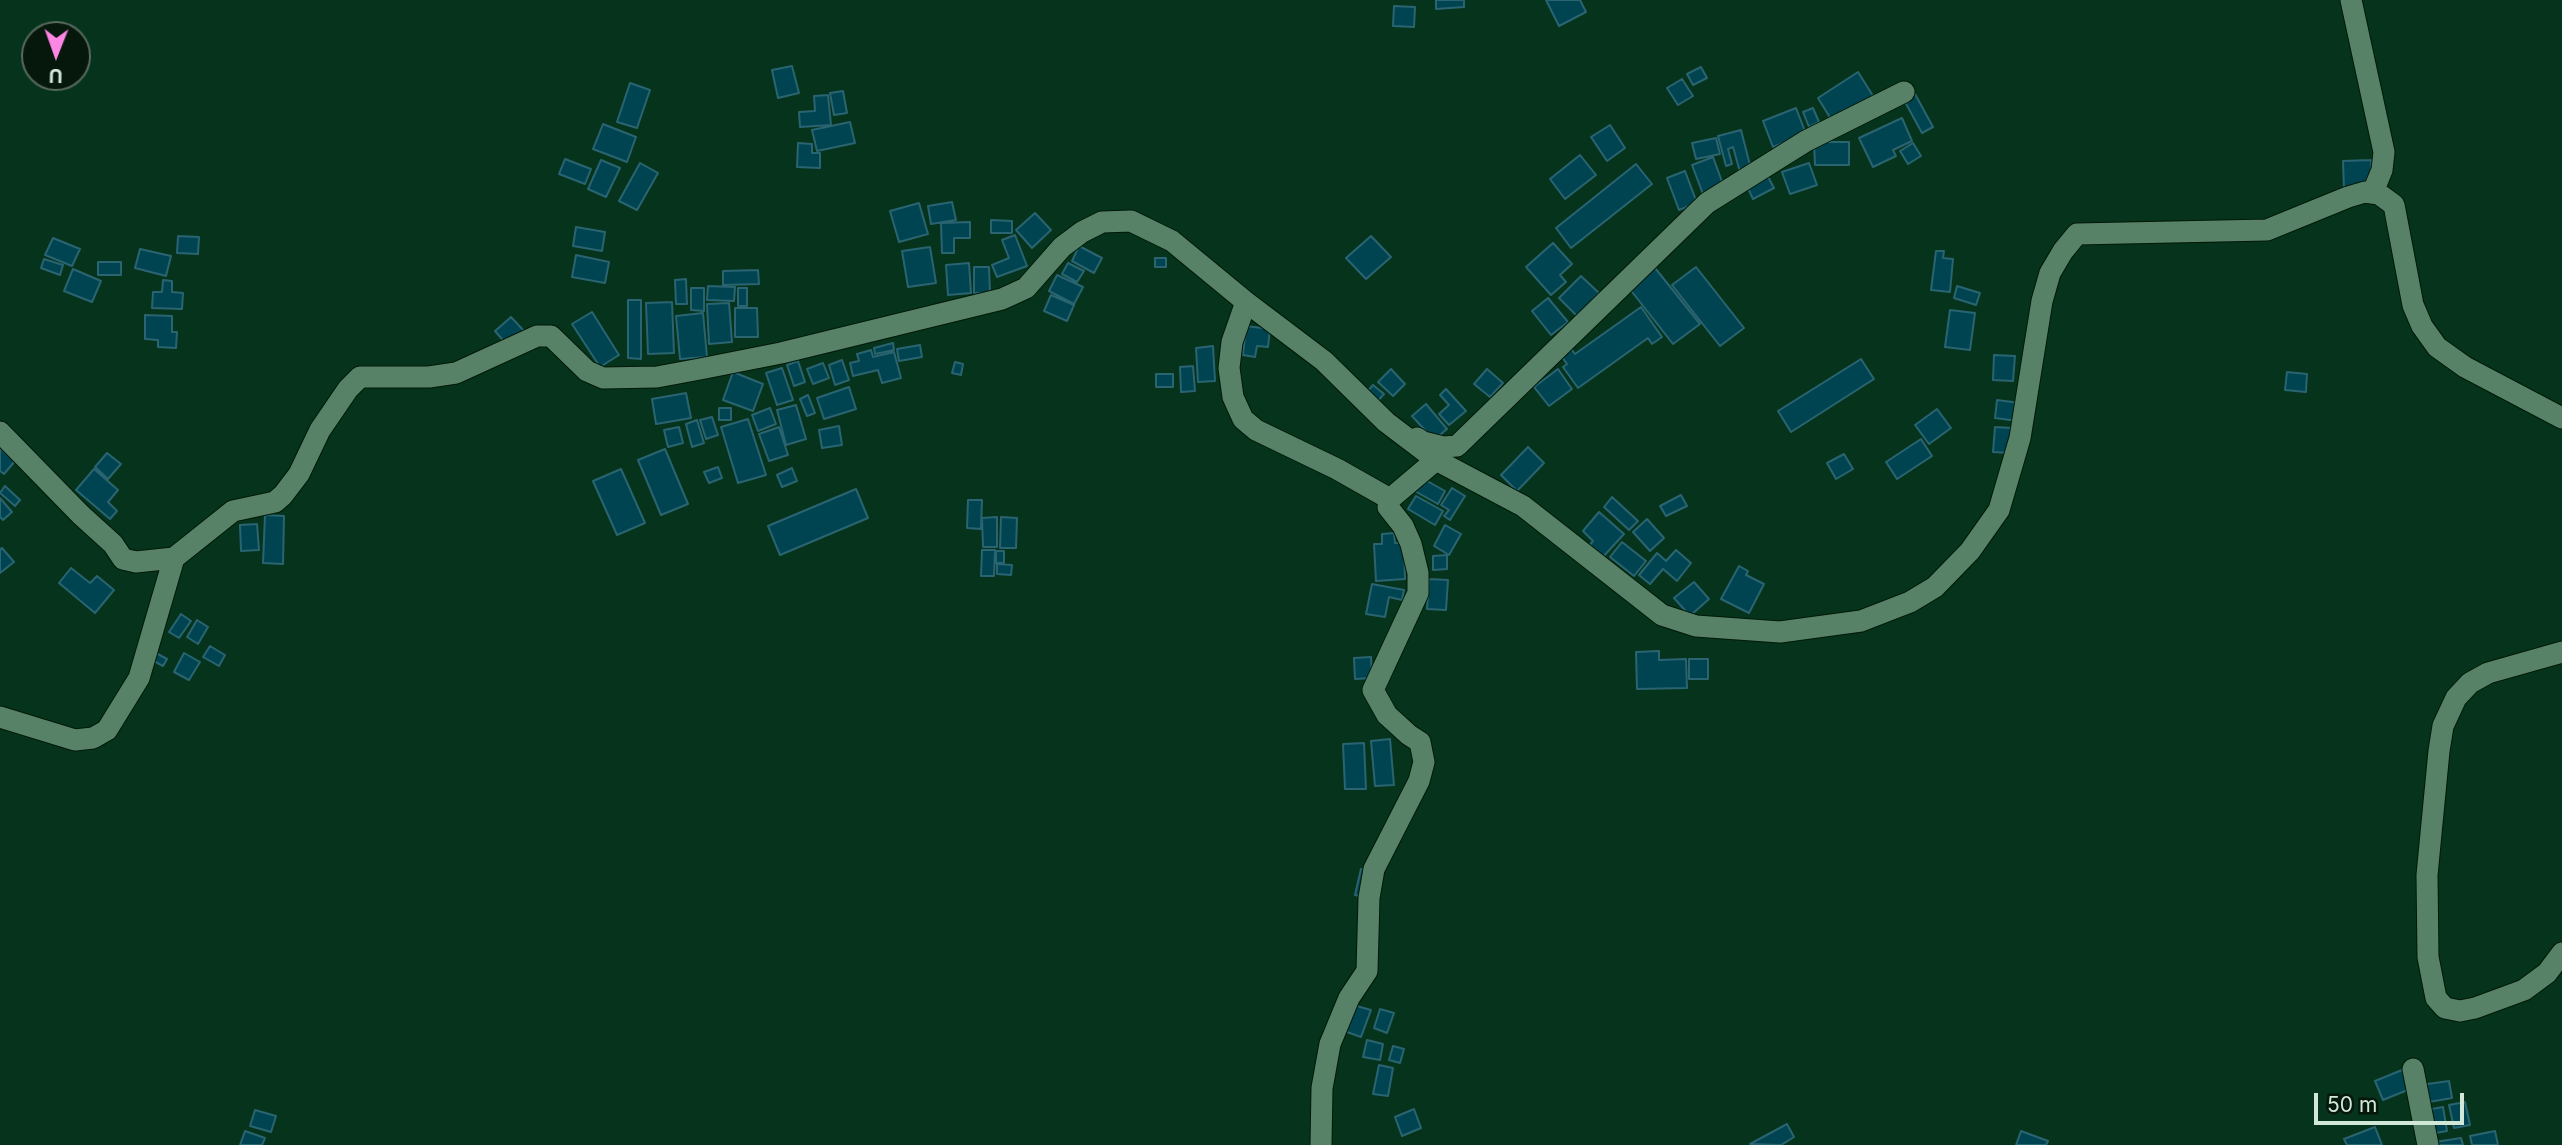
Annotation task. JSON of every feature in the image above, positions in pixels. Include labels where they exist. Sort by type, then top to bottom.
[{"type":"street","points":[[2351,0],[2384,152],[2382,170],[2373,192]]},
{"type":"street","points":[[1376,413],[1400,424],[1423,442],[1443,447],[1457,446],[1707,203],[1806,141],[1904,92]]},
{"type":"street","points":[[0,432],[113,544],[123,559],[136,562],[174,558],[233,511],[275,502],[283,495],[299,474],[320,430],[348,389],[360,377],[429,377],[456,373],[537,336],[551,336],[587,371],[603,378],[657,377],[767,356],[1002,299],[1027,288],[1062,247],[1082,232],[1102,222],[1131,221],[1172,241],[1245,302],[1324,361],[1376,413],[1436,460],[1523,506],[1662,615],[1696,626],[1780,632],[1861,621],[1910,602],[1935,587],[1970,551],[1999,510],[2020,438],[2042,301],[2050,273],[2077,234],[2267,230],[2348,197],[2373,192],[2390,200],[2397,210],[2413,305],[2430,338],[2443,352],[2465,367],[2562,418]]},
{"type":"street","points":[[1245,302],[1232,342],[1229,368],[1233,397],[1242,419],[1256,430],[1338,469],[1390,499]]},
{"type":"street","points":[[1321,1145],[1322,1088],[1328,1052],[1349,998],[1367,971],[1369,898],[1374,869],[1419,781],[1424,762],[1420,742],[1387,715],[1373,690],[1418,593],[1416,560],[1402,526],[1388,507],[1390,499],[1436,460]]},
{"type":"street","points":[[0,717],[75,740],[93,738],[107,730],[139,678],[174,558]]},
{"type":"street","points":[[2562,652],[2488,673],[2470,683],[2456,698],[2443,726],[2427,875],[2428,957],[2436,998],[2445,1008],[2451,1011],[2467,1009],[2524,990],[2547,973],[2562,953]]},
{"type":"street","points":[[2413,1069],[2428,1145]]},
{"type":"building","points":[[1436,0],[1464,0],[1464,7],[1436,9]]},
{"type":"building","points":[[1546,0],[1580,0],[1586,12],[1559,26]]},
{"type":"building","points":[[1394,6],[1415,7],[1414,27],[1393,26]]},
{"type":"building","points":[[792,66],[799,93],[778,98],[772,70]]},
{"type":"building","points":[[1701,67],[1707,78],[1693,85],[1687,74]]},
{"type":"building","points":[[1858,72],[1875,99],[1834,124],[1818,98]]},
{"type":"building","points":[[1682,79],[1693,96],[1678,105],[1667,88]]},
{"type":"building","points":[[630,83],[650,90],[637,128],[617,122]]},
{"type":"building","points":[[843,91],[847,113],[834,115],[830,93]]},
{"type":"building","points":[[1915,94],[1933,127],[1922,133],[1904,100]]},
{"type":"building","points":[[828,95],[831,125],[800,127],[799,112],[815,111],[814,96]]},
{"type":"building","points":[[1796,108],[1806,134],[1773,147],[1763,121]]},
{"type":"building","points":[[1813,108],[1819,122],[1809,127],[1803,112]]},
{"type":"building","points":[[1902,118],[1912,141],[1893,150],[1896,156],[1873,167],[1859,138]]},
{"type":"building","points":[[850,122],[855,143],[817,151],[812,130]]},
{"type":"building","points":[[603,124],[636,137],[627,162],[593,149]]},
{"type":"building","points":[[1610,125],[1625,148],[1607,161],[1591,137]]},
{"type":"building","points":[[1741,130],[1751,169],[1740,172],[1733,147],[1728,149],[1732,164],[1726,166],[1718,136]]},
{"type":"building","points":[[1716,138],[1720,154],[1696,159],[1692,143]]},
{"type":"building","points":[[1814,142],[1849,142],[1849,165],[1815,165]]},
{"type":"building","points":[[798,143],[812,144],[812,153],[820,153],[820,168],[797,167]]},
{"type":"building","points":[[1913,143],[1921,156],[1908,164],[1900,151]]},
{"type":"building","points":[[1580,155],[1596,175],[1565,199],[1550,179]]},
{"type":"building","points":[[1713,157],[1724,187],[1703,194],[1692,165]]},
{"type":"building","points":[[565,159],[591,169],[585,184],[559,174]]},
{"type":"building","points":[[601,160],[620,168],[606,197],[588,189]]},
{"type":"building","points":[[2371,160],[2373,189],[2344,190],[2343,161]]},
{"type":"building","points":[[640,163],[658,173],[637,210],[619,201]]},
{"type":"building","points":[[1809,163],[1817,185],[1790,194],[1782,172]]},
{"type":"building","points":[[1636,164],[1652,184],[1571,248],[1556,228]]},
{"type":"building","points":[[1685,171],[1697,203],[1679,210],[1667,178]]},
{"type":"building","points":[[1766,173],[1774,188],[1753,199],[1746,184]]},
{"type":"building","points":[[952,202],[956,220],[931,224],[928,206]]},
{"type":"building","points":[[919,203],[928,234],[899,242],[890,211]]},
{"type":"building","points":[[1035,213],[1051,230],[1032,248],[1016,230]]},
{"type":"building","points":[[991,220],[1012,221],[1012,233],[991,233]]},
{"type":"building","points":[[970,222],[970,238],[954,238],[954,253],[942,253],[941,223]]},
{"type":"building","points":[[576,227],[605,232],[602,251],[573,246]]},
{"type":"building","points":[[1015,235],[1027,266],[997,277],[992,265],[1009,258],[1002,240]]},
{"type":"building","points":[[178,236],[199,237],[198,254],[177,253]]},
{"type":"building","points":[[1371,236],[1391,257],[1366,279],[1346,258]]},
{"type":"building","points":[[53,238],[80,249],[72,266],[45,255]]},
{"type":"building","points":[[1553,243],[1572,264],[1560,275],[1566,282],[1551,295],[1526,267]]},
{"type":"building","points":[[1079,246],[1102,258],[1094,273],[1072,261]]},
{"type":"building","points":[[930,247],[936,283],[908,287],[902,251]]},
{"type":"building","points":[[140,249],[171,256],[166,276],[135,268]]},
{"type":"building","points":[[1936,251],[1944,251],[1943,258],[1953,259],[1950,292],[1931,290]]},
{"type":"building","points":[[576,255],[609,262],[605,283],[572,277]]},
{"type":"building","points":[[1155,258],[1166,258],[1166,267],[1155,267]]},
{"type":"building","points":[[44,259],[63,265],[60,275],[41,268]]},
{"type":"building","points":[[98,262],[121,262],[121,275],[98,275]]},
{"type":"building","points":[[969,263],[971,293],[948,295],[946,265]]},
{"type":"building","points":[[1068,263],[1084,271],[1077,282],[1062,274]]},
{"type":"building","points":[[974,267],[989,267],[990,293],[974,293]]},
{"type":"building","points":[[1696,267],[1744,328],[1720,346],[1672,285]]},
{"type":"building","points":[[1655,268],[1700,324],[1673,344],[1629,288]]},
{"type":"building","points":[[73,269],[101,281],[92,302],[64,291]]},
{"type":"building","points":[[758,270],[759,284],[723,285],[723,271]]},
{"type":"building","points":[[1057,275],[1083,287],[1074,304],[1049,291]]},
{"type":"building","points":[[1581,276],[1599,293],[1577,316],[1559,298]]},
{"type":"building","points":[[686,279],[687,304],[676,304],[675,280]]},
{"type":"building","points":[[163,280],[172,281],[172,292],[183,293],[182,309],[152,308],[153,292],[162,292]]},
{"type":"building","points":[[708,286],[735,287],[734,301],[707,300]]},
{"type":"building","points":[[1957,286],[1980,293],[1976,305],[1954,298]]},
{"type":"building","points":[[691,288],[704,288],[704,311],[691,310]]},
{"type":"building","points":[[738,288],[747,288],[747,306],[738,306]]},
{"type":"building","points":[[1051,295],[1074,305],[1067,321],[1044,311]]},
{"type":"building","points":[[1548,298],[1568,322],[1551,335],[1532,311]]},
{"type":"building","points":[[628,300],[641,300],[641,359],[628,358]]},
{"type":"building","points":[[672,302],[674,353],[648,354],[646,303]]},
{"type":"building","points":[[729,303],[732,342],[709,344],[707,304]]},
{"type":"building","points":[[1641,307],[1662,337],[1652,344],[1648,338],[1578,388],[1563,367],[1567,364],[1559,353],[1569,346],[1575,354]]},
{"type":"building","points":[[735,308],[757,308],[758,337],[735,337]]},
{"type":"building","points":[[1950,310],[1975,313],[1970,350],[1945,347]]},
{"type":"building","points":[[592,312],[619,355],[600,367],[572,324]]},
{"type":"building","points":[[703,313],[707,357],[680,359],[676,316]]},
{"type":"building","points":[[145,315],[172,316],[172,332],[177,332],[176,348],[158,347],[158,340],[145,339]]},
{"type":"building","points":[[511,317],[524,331],[507,345],[495,331]]},
{"type":"building","points":[[1246,326],[1270,329],[1268,347],[1257,346],[1255,357],[1243,355]]},
{"type":"building","points":[[893,343],[894,350],[875,354],[874,348]]},
{"type":"building","points":[[920,345],[922,357],[899,361],[897,349]]},
{"type":"building","points":[[1213,346],[1215,381],[1198,382],[1196,348]]},
{"type":"building","points":[[871,350],[873,357],[894,352],[901,378],[882,383],[878,370],[853,376],[850,363],[859,361],[857,354]]},
{"type":"building","points":[[1994,355],[2015,356],[2013,381],[1993,380]]},
{"type":"building","points":[[1861,359],[1874,379],[1791,432],[1778,411]]},
{"type":"building","points":[[842,360],[849,380],[835,385],[829,365]]},
{"type":"building","points":[[798,361],[805,382],[794,386],[787,365]]},
{"type":"building","points":[[955,362],[963,364],[961,375],[952,373]]},
{"type":"building","points":[[823,363],[829,378],[813,384],[807,369]]},
{"type":"building","points":[[1193,366],[1195,391],[1181,392],[1180,367]]},
{"type":"building","points":[[782,368],[793,400],[777,405],[766,373]]},
{"type":"building","points":[[1391,369],[1405,384],[1393,396],[1378,382]]},
{"type":"building","points":[[1487,369],[1503,383],[1490,397],[1474,384]]},
{"type":"building","points":[[1558,369],[1572,389],[1549,406],[1534,387]]},
{"type":"building","points":[[733,372],[763,384],[753,411],[723,400]]},
{"type":"building","points":[[2287,372],[2307,374],[2306,392],[2285,390]]},
{"type":"building","points":[[1156,374],[1173,374],[1173,387],[1156,387]]},
{"type":"building","points":[[1373,385],[1384,394],[1376,403],[1366,393]]},
{"type":"building","points":[[849,387],[856,409],[824,419],[817,398]]},
{"type":"building","points":[[1446,389],[1466,411],[1449,425],[1439,414],[1449,405],[1440,395]]},
{"type":"building","points":[[686,393],[691,418],[656,424],[652,399]]},
{"type":"building","points":[[808,395],[815,413],[807,416],[800,399]]},
{"type":"building","points":[[1997,400],[2020,403],[2018,421],[1995,418]]},
{"type":"building","points":[[1426,404],[1447,429],[1434,440],[1412,416]]},
{"type":"building","points":[[796,405],[806,439],[786,445],[777,410]]},
{"type":"building","points":[[719,408],[731,408],[731,420],[719,420]]},
{"type":"building","points":[[770,408],[776,424],[758,431],[752,415]]},
{"type":"building","points":[[1937,409],[1951,428],[1929,444],[1915,425]]},
{"type":"building","points":[[712,417],[718,435],[706,439],[700,420]]},
{"type":"building","points":[[748,419],[766,475],[738,483],[721,427]]},
{"type":"building","points":[[697,420],[704,443],[692,447],[686,424]]},
{"type":"building","points":[[839,426],[842,445],[822,448],[819,430]]},
{"type":"building","points":[[679,427],[683,443],[668,447],[664,430]]},
{"type":"building","points":[[779,427],[788,455],[769,461],[759,434]]},
{"type":"building","points":[[1995,427],[2012,428],[2010,453],[1993,452]]},
{"type":"building","points":[[1921,439],[1932,456],[1897,479],[1886,462]]},
{"type":"building","points":[[1528,447],[1544,463],[1517,491],[1501,475]]},
{"type":"building","points":[[0,448],[15,461],[4,474],[0,471]]},
{"type":"building","points":[[665,449],[688,504],[661,515],[638,460]]},
{"type":"building","points":[[107,453],[121,464],[108,479],[95,467]]},
{"type":"building","points":[[1844,454],[1853,469],[1836,479],[1827,463]]},
{"type":"building","points":[[718,467],[722,478],[709,483],[704,472]]},
{"type":"building","points":[[792,468],[797,481],[782,487],[777,475]]},
{"type":"building","points":[[94,469],[118,490],[108,502],[117,511],[110,519],[76,490]]},
{"type":"building","points":[[621,469],[645,523],[617,535],[593,481]]},
{"type":"building","points":[[1420,477],[1445,491],[1438,504],[1413,490]]},
{"type":"building","points":[[5,486],[20,500],[15,506],[0,493]]},
{"type":"building","points":[[1452,488],[1465,496],[1450,520],[1444,516],[1449,510],[1441,505]]},
{"type":"building","points":[[856,489],[868,518],[780,555],[768,526]]},
{"type":"building","points":[[1681,495],[1687,506],[1666,516],[1660,506]]},
{"type":"building","points":[[1416,496],[1443,511],[1435,525],[1408,509]]},
{"type":"building","points":[[1612,497],[1638,521],[1629,530],[1604,507]]},
{"type":"building","points":[[0,498],[12,512],[3,520],[0,517]]},
{"type":"building","points":[[968,500],[982,500],[981,529],[967,528]]},
{"type":"building","points":[[1599,512],[1624,534],[1602,558],[1588,547],[1593,541],[1583,531]]},
{"type":"building","points":[[265,515],[284,516],[283,564],[263,563]]},
{"type":"building","points":[[997,517],[997,547],[983,547],[982,518]]},
{"type":"building","points":[[1001,517],[1017,518],[1016,548],[1000,548]]},
{"type":"building","points":[[1647,519],[1664,538],[1650,551],[1633,532]]},
{"type":"building","points":[[257,524],[259,550],[241,551],[240,525]]},
{"type":"building","points":[[1445,525],[1461,534],[1449,555],[1434,546]]},
{"type":"building","points":[[1394,533],[1395,543],[1404,543],[1405,579],[1376,581],[1374,544],[1382,544],[1382,534]]},
{"type":"building","points":[[1622,542],[1646,561],[1634,576],[1610,557]]},
{"type":"building","points":[[2,548],[14,562],[0,573],[0,550]]},
{"type":"building","points":[[982,550],[995,550],[994,576],[981,576]]},
{"type":"building","points":[[1676,550],[1691,563],[1677,581],[1663,569],[1650,584],[1639,575],[1657,553],[1666,561]]},
{"type":"building","points":[[996,551],[1004,551],[1004,563],[996,563]]},
{"type":"building","points":[[1447,555],[1447,569],[1433,570],[1433,556]]},
{"type":"building","points":[[997,564],[1012,565],[1011,575],[997,574]]},
{"type":"building","points":[[1739,566],[1748,571],[1746,575],[1764,584],[1749,613],[1721,599]]},
{"type":"building","points":[[71,568],[90,583],[97,576],[114,590],[95,613],[59,583]]},
{"type":"building","points":[[1429,579],[1448,580],[1446,610],[1427,609]]},
{"type":"building","points":[[1694,582],[1709,599],[1690,616],[1674,598]]},
{"type":"building","points":[[1372,584],[1404,590],[1402,600],[1389,597],[1385,617],[1366,614]]},
{"type":"building","points":[[181,614],[191,621],[179,638],[169,632]]},
{"type":"building","points":[[197,620],[208,627],[198,644],[187,637]]},
{"type":"building","points":[[210,646],[225,655],[219,666],[203,657]]},
{"type":"building","points":[[1659,651],[1659,660],[1686,659],[1687,688],[1637,689],[1636,652]]},
{"type":"building","points":[[156,653],[167,659],[163,666],[152,660]]},
{"type":"building","points":[[184,653],[200,662],[189,680],[174,672]]},
{"type":"building","points":[[1371,657],[1372,678],[1355,679],[1354,658]]},
{"type":"building","points":[[1689,659],[1708,659],[1708,679],[1689,679]]},
{"type":"building","points":[[1390,739],[1394,785],[1375,786],[1371,741]]},
{"type":"building","points":[[1364,743],[1366,789],[1345,789],[1343,744]]},
{"type":"building","points":[[1361,869],[1370,871],[1363,897],[1355,895]]},
{"type":"building","points":[[1353,1005],[1371,1010],[1361,1037],[1344,1031]]},
{"type":"building","points":[[1380,1009],[1394,1013],[1387,1033],[1374,1028]]},
{"type":"building","points":[[1367,1040],[1383,1044],[1380,1060],[1363,1057]]},
{"type":"building","points":[[1393,1046],[1404,1049],[1400,1063],[1389,1060]]},
{"type":"building","points":[[1379,1065],[1393,1068],[1388,1096],[1373,1094]]},
{"type":"building","points":[[2402,1070],[2410,1089],[2383,1100],[2375,1081]]},
{"type":"building","points":[[2449,1081],[2452,1098],[2423,1103],[2420,1085]]},
{"type":"building","points":[[2465,1102],[2470,1125],[2454,1128],[2449,1105]]},
{"type":"building","points":[[2443,1107],[2447,1131],[2430,1134],[2426,1110]]},
{"type":"building","points":[[1414,1109],[1421,1128],[1402,1136],[1395,1117]]},
{"type":"building","points":[[255,1110],[276,1116],[271,1132],[250,1126]]},
{"type":"building","points":[[1787,1124],[1794,1137],[1781,1145],[1750,1144]]},
{"type":"building","points":[[2375,1127],[2382,1145],[2347,1145],[2344,1139]]},
{"type":"building","points":[[245,1131],[265,1138],[262,1145],[240,1145]]},
{"type":"building","points":[[2021,1131],[2048,1141],[2046,1145],[2016,1145]]},
{"type":"building","points":[[2495,1131],[2498,1145],[2472,1145],[2470,1136]]},
{"type":"building","points":[[2461,1138],[2463,1145],[2435,1145],[2435,1142]]}]
